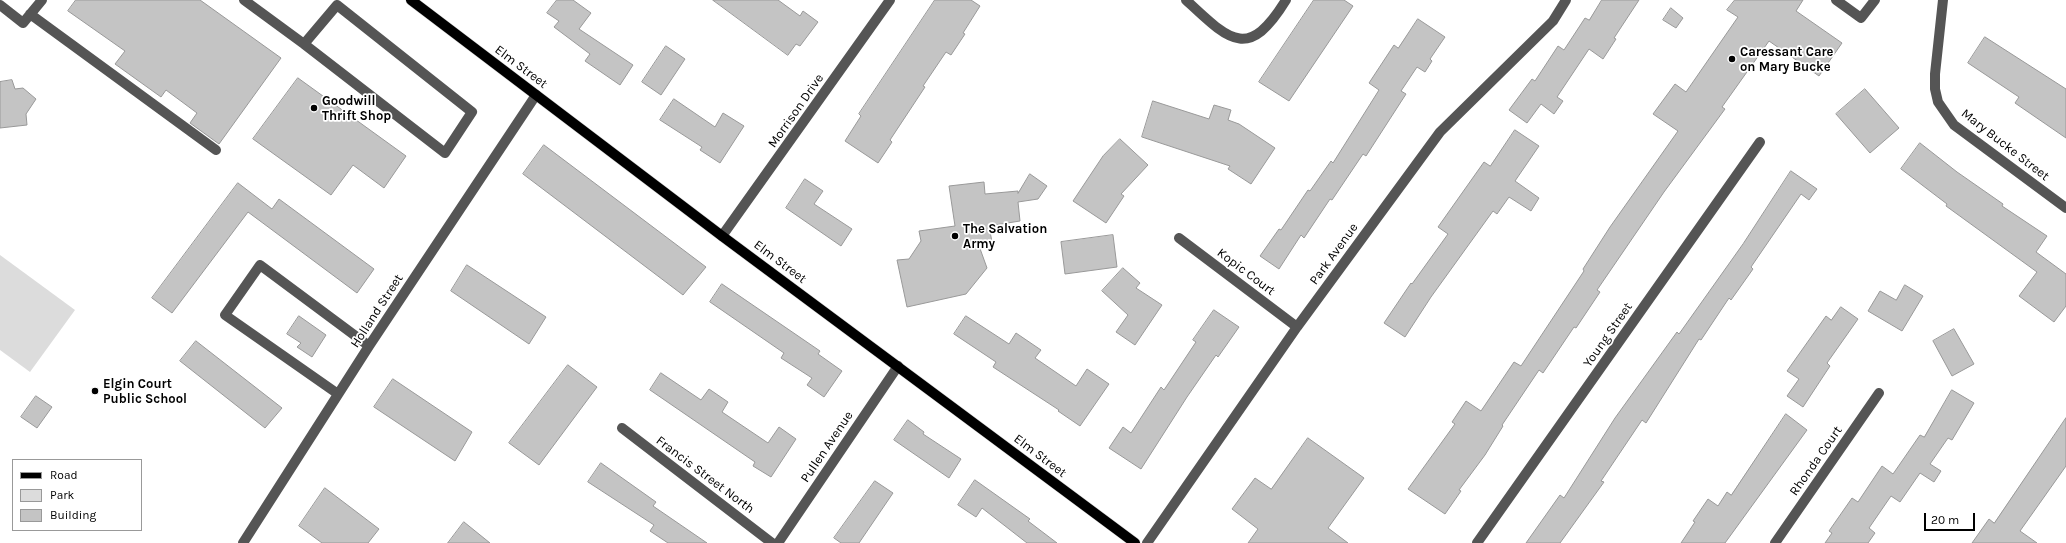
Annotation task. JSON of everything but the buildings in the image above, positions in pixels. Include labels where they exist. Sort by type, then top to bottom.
[{"type":"main road","name":"Elm Street","points":[[411,0],[722,236],[1135,543]]},
{"type":"street","points":[[0,5],[23,23],[42,0]]},
{"type":"street","points":[[244,0],[304,44],[445,153],[472,112],[336,2],[304,44]]},
{"type":"street","name":"Morrison Drive","points":[[722,236],[890,0]]},
{"type":"street","points":[[1186,0],[1228,36],[1242,40],[1253,37],[1267,27],[1286,0]]},
{"type":"street","name":"Park Avenue","points":[[1147,543],[1297,327],[1440,132],[1553,21],[1566,0]]},
{"type":"street","points":[[1836,0],[1861,18],[1875,0]]},
{"type":"street","name":"Mary Bucke Street","points":[[1943,0],[1935,89],[1938,102],[1945,114],[1954,125],[2066,208]]},
{"type":"street","points":[[30,14],[216,150]]},
{"type":"street","name":"Holland Street","points":[[243,543],[338,394],[536,95]]},
{"type":"street","name":"Young Street","points":[[1477,543],[1760,142]]},
{"type":"street","name":"Kopic Court","points":[[1178,238],[1297,327]]},
{"type":"street","points":[[338,394],[225,315],[260,265],[370,346]]},
{"type":"street","name":"Pullen Avenue","points":[[778,543],[898,366]]},
{"type":"street","name":"Rhonda Court","points":[[1775,543],[1879,393]]},
{"type":"street","name":"Francis Street North","points":[[622,428],[772,543]]},
{"type":"green space","points":[[0,255],[75,310],[30,372],[0,350]]},
{"type":"place","name":"Caressant Care on Mary Bucke","points":[[1732,59]]},
{"type":"place","name":"Goodwill Thrift Shop","points":[[314,108]]},
{"type":"place","name":"The Salvation Army","points":[[955,236]]},
{"type":"place","name":"Elgin Court Public School","points":[[95,391]]}]
